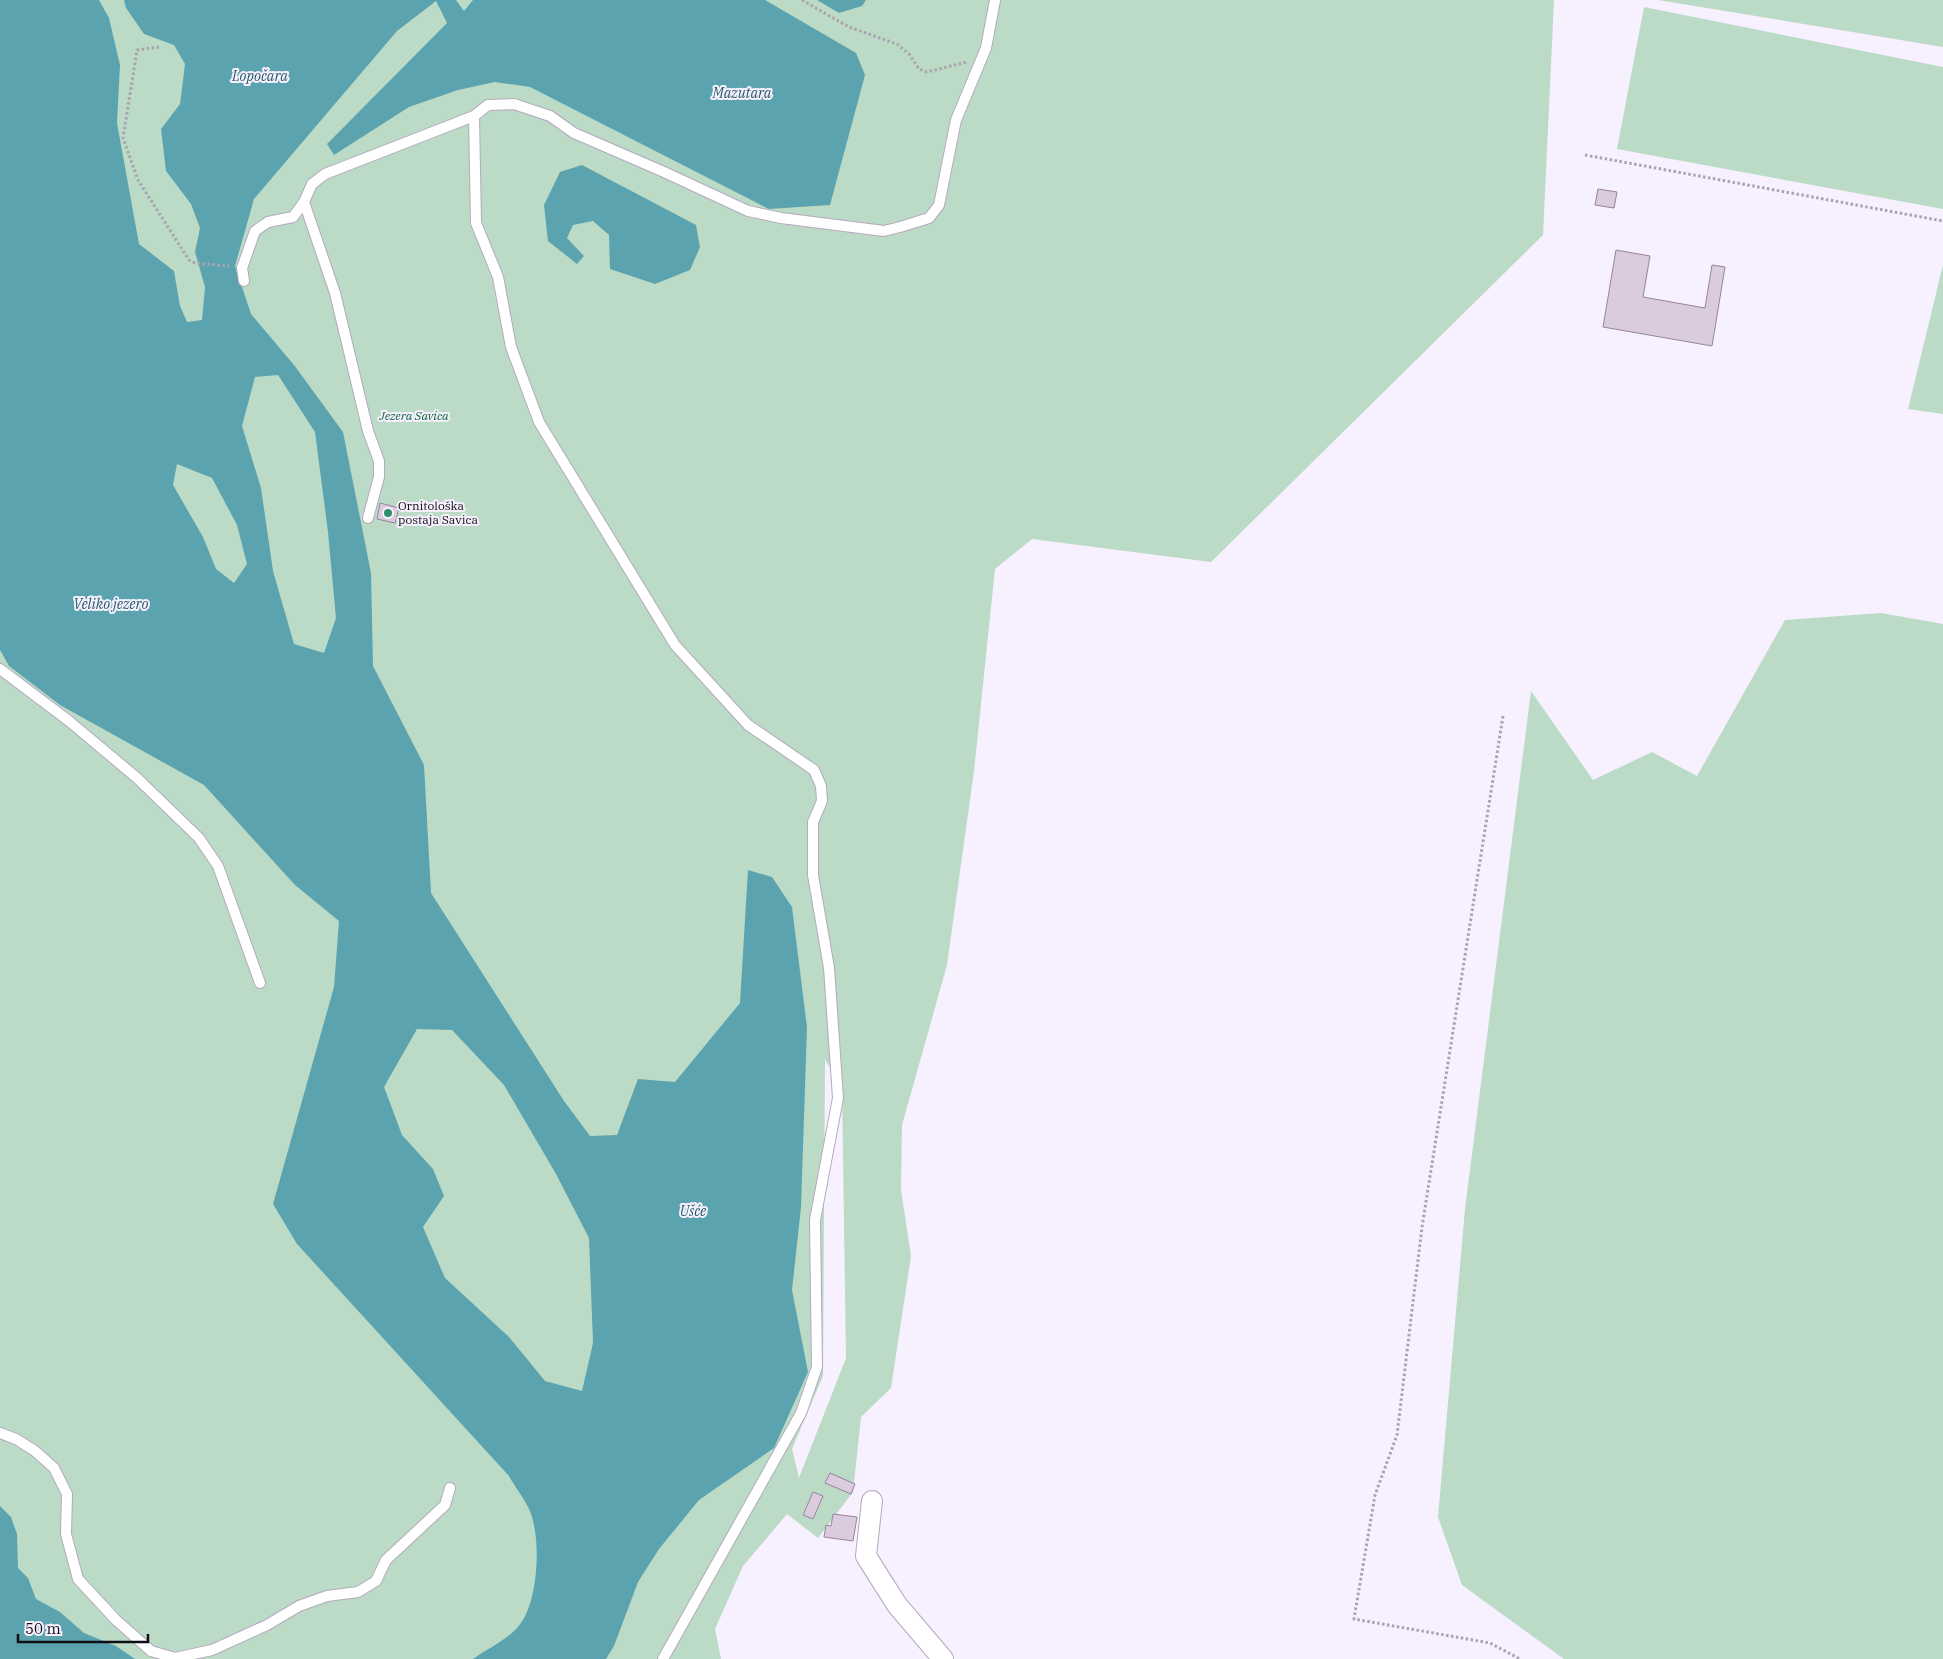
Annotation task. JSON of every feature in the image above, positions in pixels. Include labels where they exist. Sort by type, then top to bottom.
[{"type":"street","points":[[872,1501],[866,1556],[897,1605],[943,1659]]},
{"type":"lane","points":[[244,281],[242,268],[255,231],[268,222],[293,217],[304,202],[312,184],[325,174],[474,116],[488,105],[514,104],[550,116],[574,133],[748,211],[781,218],[884,231],[900,228],[929,218],[938,204],[956,120],[986,48],[995,0]]},
{"type":"lane","points":[[474,116],[476,223],[498,277],[511,347],[539,422],[675,645],[748,726],[814,770],[821,786],[822,801],[813,822],[812,875],[829,968],[838,1098],[815,1220],[817,1367],[801,1412],[663,1659]]},
{"type":"lane","points":[[304,202],[335,293],[368,431],[379,461],[379,477],[368,518]]},
{"type":"lane","points":[[0,669],[68,721],[137,778],[199,838],[218,866],[260,983]]},
{"type":"lane","points":[[0,1433],[16,1439],[35,1451],[54,1468],[67,1494],[66,1534],[78,1579],[116,1620],[151,1651],[175,1658],[212,1650],[268,1625],[299,1606],[327,1596],[358,1592],[376,1581],[386,1560],[445,1505],[450,1488]]},
{"type":"path","points":[[802,0],[849,27],[897,44],[909,54],[919,69],[927,72],[982,57]]},
{"type":"path","points":[[159,47],[137,50],[123,138],[138,180],[189,260],[195,263],[237,267]]},
{"type":"path","points":[[1585,156],[1943,220]]},
{"type":"path","points":[[1502,716],[1422,1227],[1397,1435],[1375,1495],[1354,1619],[1490,1643],[1520,1659]]},
{"type":"green space","name":"Jezera Savica","points":[[0,0],[1554,0],[1543,235],[1211,562],[1032,539],[995,569],[974,771],[947,965],[902,1125],[901,1190],[911,1256],[891,1388],[861,1417],[853,1492],[818,1538],[787,1514],[743,1566],[715,1629],[721,1659],[0,1659]],"holes":[[[825,1059],[842,1089],[846,1358],[799,1478],[792,1449],[823,1376]]]},
{"type":"green space","points":[[1658,0],[1943,0],[1943,47]]},
{"type":"green space","points":[[1644,7],[1943,67],[1943,209],[1617,149]]},
{"type":"green space","points":[[1943,265],[1943,414],[1908,409]]},
{"type":"green space","points":[[1881,613],[1943,624],[1943,1659],[1564,1659],[1462,1585],[1438,1517],[1465,1209],[1531,691],[1593,780],[1652,752],[1697,776],[1785,620]]},
{"type":"water","points":[[0,0],[99,0],[109,18],[120,65],[117,123],[139,244],[174,271],[180,306],[187,322],[202,320],[205,287],[195,252],[200,228],[191,204],[166,171],[161,129],[180,104],[185,64],[174,45],[144,34],[126,8],[124,0],[456,0],[464,11],[473,0],[765,0],[856,53],[865,75],[830,205],[769,209],[530,87],[495,82],[458,90],[409,107],[334,155],[327,144],[447,23],[436,1],[397,31],[254,199],[235,266],[251,314],[294,365],[343,432],[371,573],[373,666],[424,765],[431,893],[564,1101],[590,1136],[617,1135],[638,1079],[675,1082],[740,1003],[748,870],[772,877],[792,907],[807,1027],[801,1207],[792,1290],[808,1372],[774,1448],[699,1500],[659,1549],[638,1582],[614,1646],[606,1659],[473,1659],[512,1633],[524,1618],[530,1604],[534,1588],[537,1553],[536,1536],[529,1509],[509,1476],[297,1244],[273,1204],[334,987],[339,921],[295,885],[204,785],[60,705],[9,666],[0,650]],"holes":[[[278,375],[315,432],[328,532],[336,618],[324,653],[294,644],[273,571],[261,488],[242,426],[255,377]],[[177,464],[212,478],[237,525],[247,564],[234,583],[216,569],[203,537],[173,485]],[[417,1029],[452,1030],[504,1085],[556,1174],[589,1238],[593,1343],[582,1391],[545,1381],[509,1337],[445,1278],[423,1227],[444,1196],[433,1169],[402,1135],[384,1087]]]},
{"type":"water","points":[[817,0],[866,0],[862,6],[839,13]]},
{"type":"water","points":[[582,165],[696,225],[700,247],[690,270],[655,284],[610,269],[609,235],[593,221],[573,225],[567,238],[584,256],[577,264],[548,241],[544,205],[560,172]]},
{"type":"water","points":[[0,1506],[11,1517],[17,1534],[18,1568],[28,1578],[36,1599],[60,1612],[84,1633],[116,1646],[135,1659],[0,1659]]},
{"type":"building","points":[[1598,189],[1617,192],[1614,208],[1595,205]]},
{"type":"building","points":[[1616,250],[1650,256],[1643,297],[1705,308],[1712,265],[1725,267],[1712,346],[1603,327]]},
{"type":"building","name":"Ornitološka postaja Savica","points":[[380,503],[399,508],[395,523],[377,519]]},
{"type":"building","points":[[830,1473],[855,1484],[851,1494],[825,1483]]},
{"type":"building","points":[[813,1492],[823,1496],[813,1519],[803,1515]]},
{"type":"building","points":[[833,1514],[857,1517],[853,1541],[824,1537],[826,1525],[831,1526]]},
{"type":"place","name":"Ornitološka postaja Savica","points":[[388,513]]},
{"type":"water label","name":"Lopočara","points":[[260,76]]},
{"type":"water label","name":"Mazutara","points":[[742,93]]},
{"type":"water label","name":"Veliko jezero","points":[[111,604]]},
{"type":"water label","name":"Ušće","points":[[693,1211]]}]
